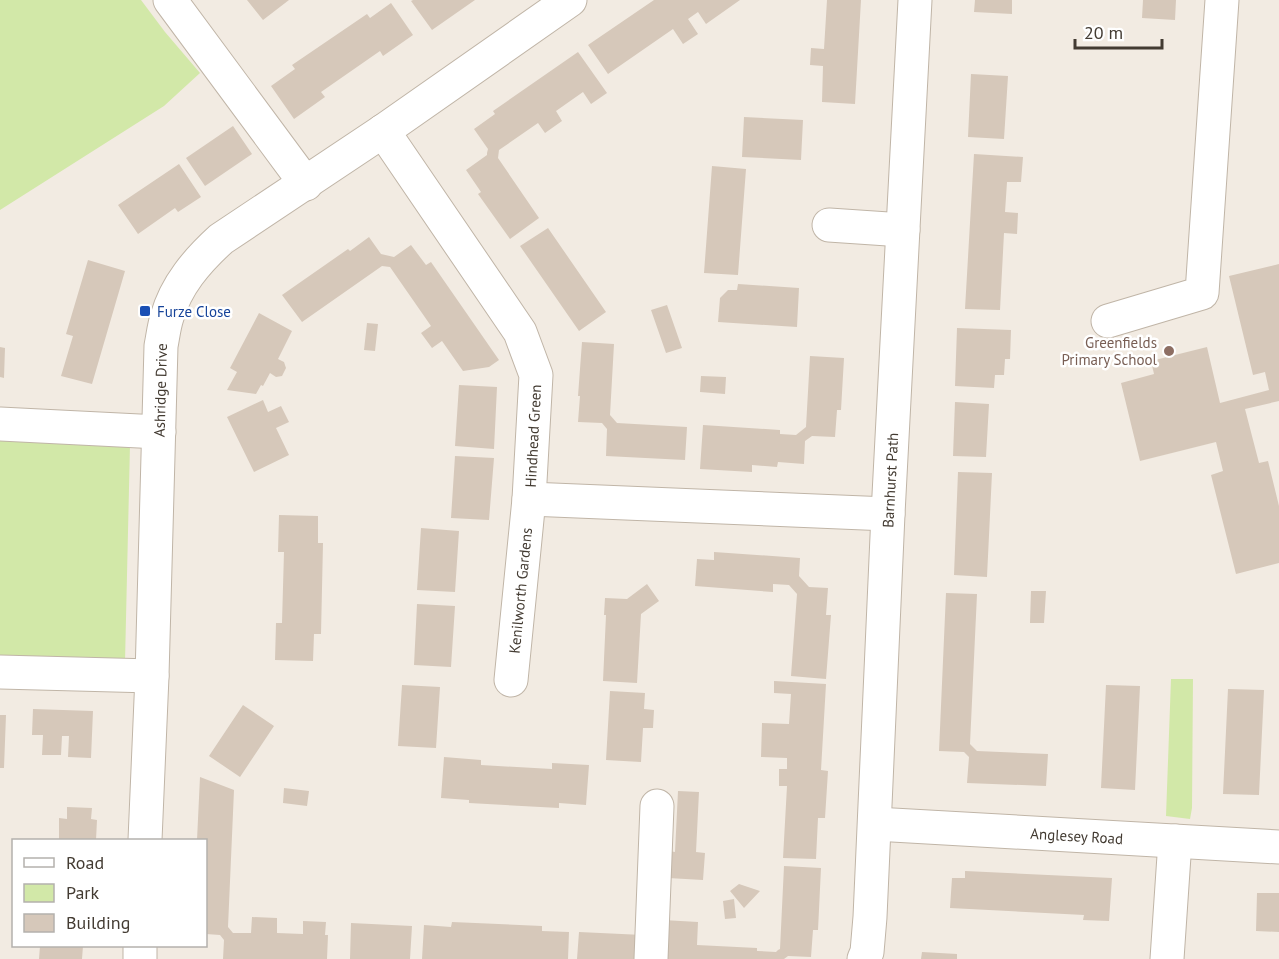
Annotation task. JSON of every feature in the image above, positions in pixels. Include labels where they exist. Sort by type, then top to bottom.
[{"type":"street","points":[[170,0],[306,184]]},
{"type":"street","name":"Ashridge Drive","points":[[145,839],[161,346],[166,318],[173,298],[202,256],[221,239],[306,184],[570,0]]},
{"type":"street","name":"Barnhurst Path","points":[[864,959],[867,952],[870,918],[875,824],[888,514],[915,0]]},
{"type":"street","points":[[1108,321],[1202,293],[1222,0]]},
{"type":"street","name":"Hindhead Green","points":[[383,131],[520,332],[536,375],[529,499],[888,514]]},
{"type":"street","points":[[829,225],[903,230]]},
{"type":"street","points":[[0,424],[159,432]]},
{"type":"street","name":"Kenilworth Gardens","points":[[511,680],[529,499]]},
{"type":"street","points":[[0,672],[152,676]]},
{"type":"street","points":[[651,959],[657,806]]},
{"type":"street","name":"Anglesey Road","points":[[875,824],[1279,847]]},
{"type":"street","points":[[1167,959],[1175,840]]},
{"type":"green space","points":[[0,0],[141,0],[200,73],[164,106],[0,210]]},
{"type":"green space","points":[[0,432],[130,445],[125,662],[0,660]]},
{"type":"green space","points":[[1171,679],[1193,679],[1190,819],[1166,816]]},
{"type":"building","points":[[247,0],[289,0],[263,20]]},
{"type":"building","points":[[475,0],[432,30],[411,1]]},
{"type":"building","points":[[654,0],[740,0],[706,24],[698,12],[688,19],[698,34],[683,44],[673,29],[608,74],[588,45]]},
{"type":"building","points":[[827,0],[861,0],[855,104],[822,102],[823,66],[810,65],[811,48],[824,49]]},
{"type":"building","points":[[975,0],[1012,0],[1012,14],[974,12]]},
{"type":"building","points":[[1143,0],[1176,0],[1175,20],[1142,18]]},
{"type":"building","points":[[391,3],[413,35],[383,56],[380,51],[321,92],[325,97],[294,119],[271,86],[295,69],[292,65],[367,14],[370,18]]},
{"type":"building","points":[[578,52],[607,93],[591,104],[583,92],[556,111],[562,121],[545,133],[538,123],[499,150],[498,158],[539,218],[510,239],[478,194],[481,192],[466,170],[487,155],[488,149],[474,129],[495,114],[493,111]]},
{"type":"building","points":[[971,74],[1008,76],[1004,139],[968,137]]},
{"type":"building","points":[[744,117],[803,120],[801,160],[742,157]]},
{"type":"building","points":[[233,126],[252,154],[205,186],[186,158]]},
{"type":"building","points":[[974,154],[1023,157],[1021,182],[1007,182],[1005,212],[1018,213],[1017,234],[1004,233],[1000,310],[965,309]]},
{"type":"building","points":[[179,164],[201,197],[178,212],[175,208],[138,234],[118,205]]},
{"type":"building","points":[[712,166],[746,169],[738,275],[704,273]]},
{"type":"building","points":[[548,228],[606,312],[579,331],[520,246]]},
{"type":"building","points":[[369,237],[381,254],[394,257],[411,245],[426,265],[431,262],[499,360],[489,367],[463,371],[442,341],[432,348],[421,333],[431,326],[390,267],[382,266],[302,322],[282,295]]},
{"type":"building","points":[[88,260],[125,271],[92,384],[61,376],[73,336],[66,334]]},
{"type":"building","points":[[1279,264],[1279,401],[1245,409],[1259,463],[1268,461],[1279,506],[1279,563],[1236,574],[1211,475],[1223,471],[1216,442],[1140,461],[1121,383],[1154,374],[1151,361],[1207,347],[1220,403],[1269,390],[1265,372],[1253,375],[1229,276]]},
{"type":"building","points":[[738,284],[799,288],[797,327],[718,322],[720,298],[728,290],[737,290]]},
{"type":"building","points":[[667,305],[682,348],[666,353],[651,310]]},
{"type":"building","points":[[259,313],[292,331],[278,359],[284,362],[286,368],[282,376],[276,377],[270,373],[256,394],[227,390],[237,372],[230,368]]},
{"type":"building","points":[[367,323],[378,324],[375,351],[364,350]]},
{"type":"building","points":[[957,328],[1011,330],[1010,359],[1005,359],[1004,375],[995,375],[994,388],[955,386]]},
{"type":"building","points":[[582,342],[614,344],[610,415],[617,423],[687,427],[685,460],[606,456],[607,429],[602,423],[578,422]]},
{"type":"building","points":[[0,347],[5,348],[4,378],[0,377]]},
{"type":"building","points":[[810,356],[844,358],[841,410],[837,410],[835,437],[812,436],[805,441],[804,464],[778,462],[777,467],[752,465],[752,472],[700,469],[703,425],[780,430],[780,434],[796,435],[806,427]]},
{"type":"building","points":[[701,376],[726,377],[725,394],[700,392]]},
{"type":"building","points":[[459,385],[497,387],[494,449],[455,446]]},
{"type":"building","points":[[263,400],[268,412],[281,406],[289,422],[276,428],[289,455],[254,472],[227,417]]},
{"type":"building","points":[[955,402],[989,404],[986,457],[953,456]]},
{"type":"building","points":[[455,456],[494,458],[489,520],[451,518]]},
{"type":"building","points":[[958,472],[992,473],[987,577],[954,575]]},
{"type":"building","points":[[279,515],[318,516],[318,543],[323,543],[321,634],[314,634],[313,661],[275,660],[276,623],[282,623],[284,552],[278,552]]},
{"type":"building","points":[[421,528],[459,531],[455,592],[417,590]]},
{"type":"building","points":[[714,552],[800,558],[799,576],[809,587],[828,588],[826,615],[831,615],[826,679],[791,676],[797,594],[789,585],[773,584],[773,592],[695,586],[697,559],[714,560]]},
{"type":"building","points":[[647,584],[659,601],[641,614],[637,683],[603,681],[605,598],[627,599]]},
{"type":"building","points":[[1031,591],[1046,591],[1044,623],[1030,623]]},
{"type":"building","points":[[946,593],[977,594],[970,744],[977,751],[1048,754],[1046,786],[967,783],[969,757],[964,752],[939,751]]},
{"type":"building","points":[[417,604],[455,606],[451,667],[414,665]]},
{"type":"building","points":[[774,681],[826,684],[821,770],[828,771],[825,818],[818,818],[816,859],[783,858],[787,786],[779,786],[779,769],[787,769],[787,758],[761,757],[762,723],[789,724],[791,694],[774,693]]},
{"type":"building","points":[[402,685],[440,687],[436,748],[398,746]]},
{"type":"building","points":[[1106,685],[1140,686],[1135,790],[1101,788]]},
{"type":"building","points":[[1228,689],[1264,690],[1259,795],[1223,794]]},
{"type":"building","points":[[610,691],[645,693],[644,709],[654,710],[653,728],[643,728],[641,762],[606,760]]},
{"type":"building","points":[[243,705],[274,726],[240,777],[209,756]]},
{"type":"building","points":[[33,709],[93,711],[91,758],[68,757],[69,736],[62,736],[61,755],[42,755],[43,735],[32,735]]},
{"type":"building","points":[[0,715],[6,715],[4,768],[0,768]]},
{"type":"building","points":[[444,757],[481,760],[481,765],[552,769],[552,763],[589,765],[586,805],[559,803],[559,808],[469,803],[469,800],[441,798]]},
{"type":"building","points":[[200,777],[234,790],[228,927],[233,933],[251,933],[252,917],[277,918],[277,933],[303,934],[303,921],[326,922],[327,959],[223,959],[224,940],[220,935],[207,934],[207,839],[197,839]]},
{"type":"building","points":[[284,788],[309,791],[307,806],[283,803]]},
{"type":"building","points":[[678,791],[699,792],[696,852],[705,853],[703,880],[668,878],[669,851],[675,852]]},
{"type":"building","points":[[67,807],[92,808],[91,819],[97,820],[96,839],[59,839],[59,818],[67,819]]},
{"type":"building","points":[[784,866],[821,868],[818,930],[813,930],[811,957],[661,959],[663,920],[698,922],[697,945],[757,948],[757,951],[776,952],[780,949]]},
{"type":"building","points":[[965,871],[1112,878],[1109,921],[1083,920],[1084,915],[950,908],[952,878],[965,878]]},
{"type":"building","points":[[739,884],[760,891],[744,908],[730,891]]},
{"type":"building","points":[[1257,893],[1279,893],[1279,932],[1256,931]]},
{"type":"building","points":[[734,899],[736,918],[725,919],[723,901]]},
{"type":"building","points":[[452,922],[542,926],[542,931],[569,932],[568,959],[422,959],[424,925],[451,927]]},
{"type":"building","points":[[351,923],[412,926],[410,959],[350,959]]},
{"type":"building","points":[[579,932],[643,935],[642,959],[577,959]]},
{"type":"building","points":[[40,947],[83,947],[82,959],[39,959]]},
{"type":"building","points":[[922,952],[957,954],[957,959],[921,959]]},
{"type":"place","name":"Furze Close","points":[[145,311]]},
{"type":"place","name":"Greenfields Primary School","points":[[1169,351]]}]
